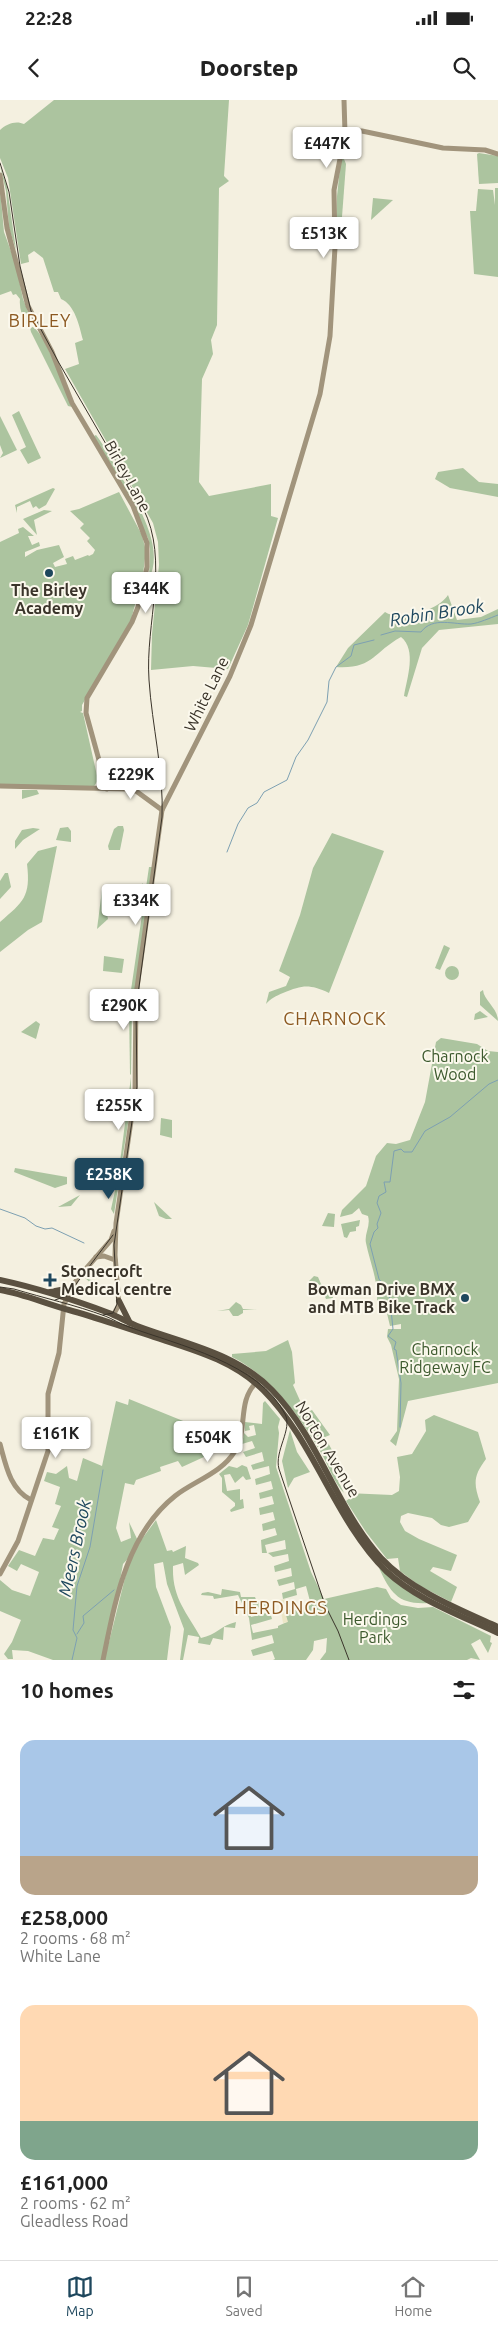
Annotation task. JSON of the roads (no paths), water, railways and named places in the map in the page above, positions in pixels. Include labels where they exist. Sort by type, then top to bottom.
[{"type":"highway","name":"Norton Avenue","points":[[0,1280],[46,1292],[221,1355],[272,1390],[292,1413],[359,1527],[382,1558],[401,1576],[434,1596],[498,1627]]},
{"type":"highway","points":[[46,1292],[71,1288]]},
{"type":"highway","name":"Norton Avenue","points":[[0,1290],[74,1311],[206,1355],[252,1377],[254,1385],[272,1400],[294,1427],[350,1522],[387,1572],[415,1593],[498,1633]]},
{"type":"highway","points":[[66,1299],[74,1311]]},
{"type":"highway","points":[[119,1301],[130,1323]]},
{"type":"highway","points":[[101,1320],[113,1315]]},
{"type":"main road","name":"White Lane","points":[[113,1315],[118,1310],[119,1301],[115,1260],[116,1223],[135,1094],[134,1025],[136,996],[162,810],[230,676],[251,625],[320,394],[330,336],[335,247],[334,203],[338,165],[346,123],[344,100]]},
{"type":"main road","points":[[346,123],[355,131],[445,148],[485,150],[498,154]]},
{"type":"main road","points":[[344,138],[355,131]]},
{"type":"main road","name":"Birley Lane","points":[[0,175],[7,228],[28,306],[52,352],[68,396],[133,507],[147,542],[147,567],[137,610],[102,670],[86,705],[86,714],[107,789]]},
{"type":"main road","points":[[0,786],[121,788],[136,791],[162,810]]},
{"type":"main road","points":[[0,1574],[15,1549],[49,1445],[48,1394],[59,1353],[63,1308],[71,1288],[82,1272],[111,1240],[116,1223]]},
{"type":"main road","points":[[96,1257],[104,1256],[115,1260]]},
{"type":"main road","points":[[62,1318],[74,1311]]},
{"type":"main road","points":[[103,1660],[125,1570],[135,1546],[165,1505],[189,1485],[220,1468],[236,1450],[240,1438],[245,1403],[254,1385]]},
{"type":"main road","points":[[0,1444],[10,1479],[24,1496],[31,1500]]},
{"type":"waterway","name":"Robin Brook","points":[[381,635],[395,631],[421,632],[431,624],[444,622],[471,624],[498,615]]},
{"type":"waterway","name":"Robin Brook","points":[[227,852],[238,824],[248,808],[257,803],[264,792],[287,780],[296,757],[308,740],[327,702],[329,681],[336,667],[351,656],[354,645],[374,640]]},
{"type":"waterway","points":[[400,1427],[401,1383],[396,1350],[394,1349],[396,1342],[388,1336],[393,1329],[390,1300],[388,1291],[379,1279],[370,1244],[374,1232],[378,1228],[377,1224],[381,1213],[377,1203],[379,1196],[386,1192],[384,1182],[390,1182],[394,1151],[401,1149],[404,1152],[412,1152],[425,1131],[450,1117],[489,1084],[498,1080]]},
{"type":"waterway","points":[[0,1209],[25,1218],[36,1226],[45,1229],[52,1228],[84,1243]]},
{"type":"waterway","name":"Meers Brook","points":[[72,1660],[77,1638],[73,1630],[77,1586],[90,1547],[103,1470]]},
{"type":"waterway","points":[[77,1634],[84,1623],[83,1616],[114,1590]]},
{"type":"tram line","points":[[0,163],[9,192],[20,266],[31,311],[143,508],[151,529],[155,550],[155,593],[150,636],[149,680],[160,766],[162,817],[136,1009],[137,1087],[114,1245],[117,1304],[113,1313],[103,1315]]},
{"type":"tram line","points":[[55,1300],[67,1296],[113,1235]]},
{"type":"tram line","points":[[0,1287],[14,1289],[94,1312],[126,1326],[216,1358],[257,1381],[273,1396],[287,1420],[279,1455],[279,1469],[325,1605],[338,1631],[349,1660]]},
{"type":"place","name":"The Birley Academy","points":[[49,573]]},
{"type":"place","name":"Stonecroft Medical centre","points":[[50,1280]]},
{"type":"place","name":"Bowman Drive BMX and MTB Bike Track","points":[[465,1298]]},
{"type":"district","name":"BIRLEY","points":[[40,321]]},
{"type":"district","name":"CHARNOCK","points":[[335,1019]]},
{"type":"district","name":"HERDINGS","points":[[281,1608]]},
{"type":"park label","name":"Charnock Wood","points":[[455,1065]]},
{"type":"park label","name":"Charnock Ridgeway FC","points":[[445,1358]]},
{"type":"park label","name":"Herdings Park","points":[[375,1628]]}]
